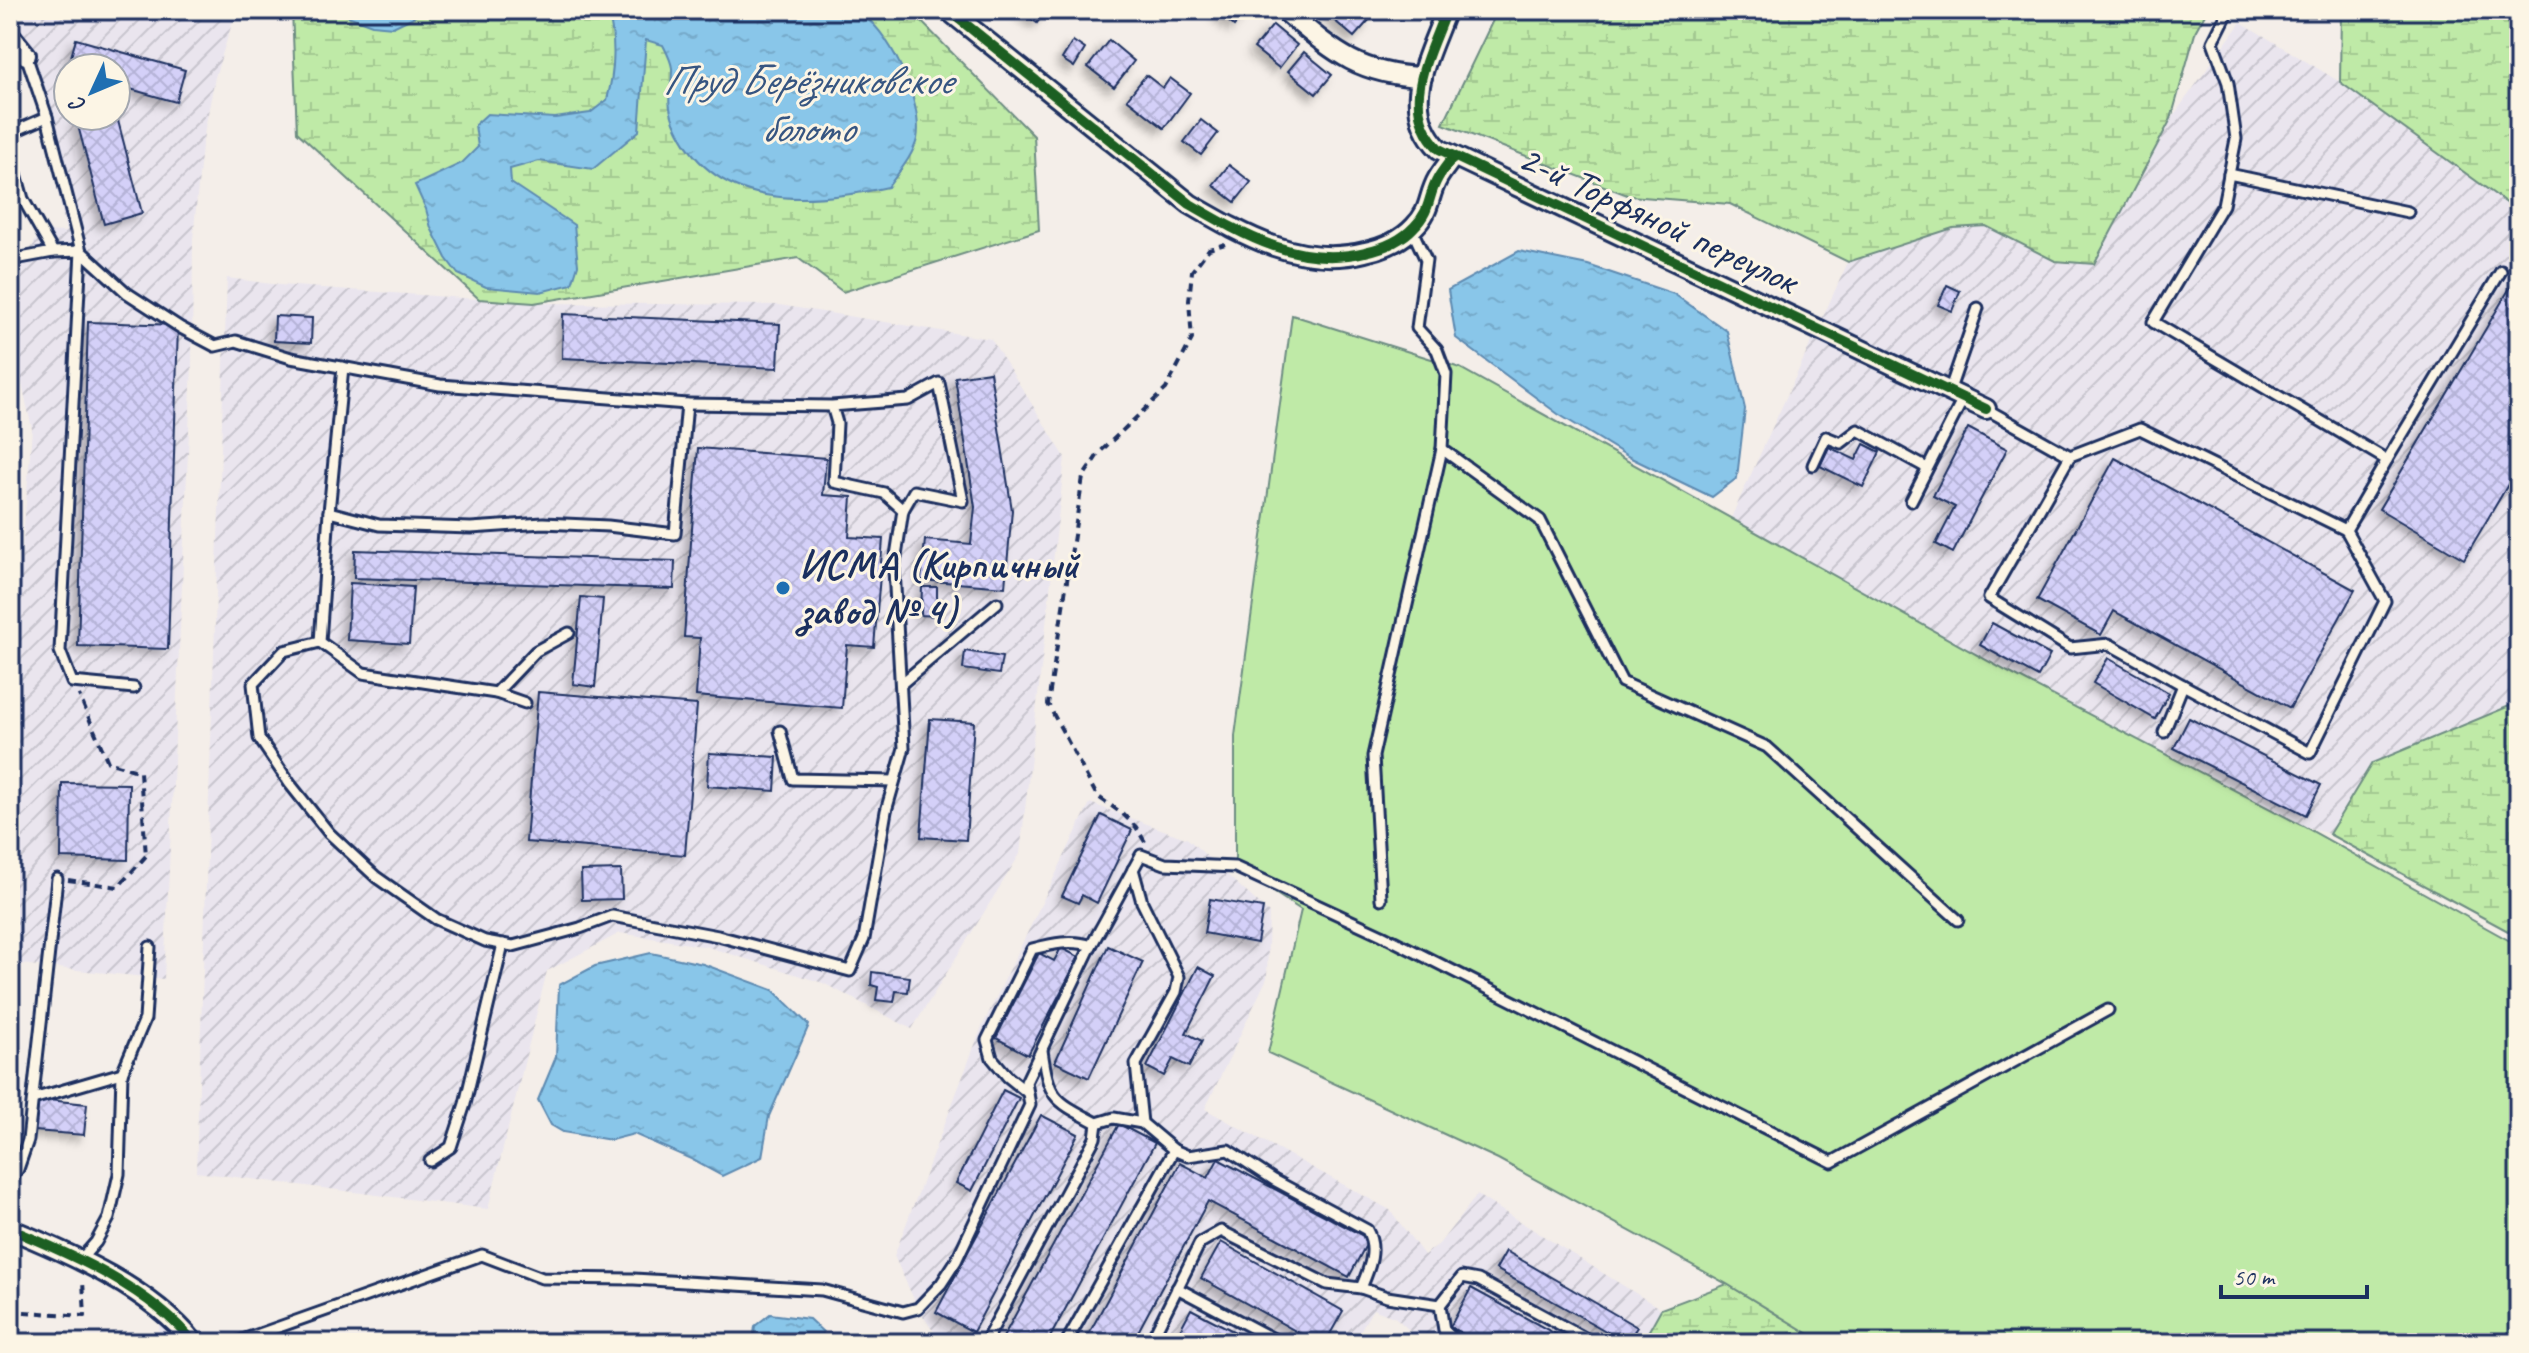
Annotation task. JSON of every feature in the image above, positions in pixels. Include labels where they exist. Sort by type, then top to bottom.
[{"type":"street","points":[[948,10],[1178,194],[1224,223],[1271,245],[1309,257],[1355,255],[1396,242],[1412,230],[1427,212],[1437,179],[1452,158]]},
{"type":"street","points":[[1284,10],[1352,63],[1383,74],[1422,77]]},
{"type":"street","name":"2-й Торфяной переулок","points":[[1446,10],[1422,77],[1418,98],[1421,124],[1429,138],[1452,158],[1986,409]]},
{"type":"street","points":[[10,35],[26,55]]},
{"type":"street","points":[[10,1229],[81,1259],[166,1314],[194,1343]]},
{"type":"lane","points":[[2229,10],[2213,42],[2228,83],[2236,139],[2223,205],[2153,322],[2387,460]]},
{"type":"lane","points":[[26,55],[47,117],[81,251],[60,651],[72,682],[134,688]]},
{"type":"lane","points":[[10,139],[15,131],[47,117]]},
{"type":"lane","points":[[10,152],[23,199],[53,252]]},
{"type":"lane","points":[[2229,174],[2408,212]]},
{"type":"lane","points":[[1381,899],[1373,756],[1442,449],[1446,374],[1437,350],[1417,328],[1426,260],[1412,230]]},
{"type":"lane","points":[[10,260],[53,252],[81,251],[127,293],[215,346],[236,341],[291,358],[440,385],[687,404],[832,406],[908,400],[939,383],[963,501],[914,491],[903,510],[894,569],[904,748],[886,811],[864,939],[850,971],[705,933],[612,916],[513,946],[485,941],[436,919],[376,877],[329,833],[290,784],[259,738],[253,684],[284,651],[320,642],[363,673],[496,693],[525,703]]},
{"type":"lane","points":[[2346,530],[2501,271]]},
{"type":"lane","points":[[1911,501],[1956,395],[1978,308]]},
{"type":"lane","points":[[320,642],[343,367]]},
{"type":"lane","points":[[329,512],[379,525],[471,528],[543,523],[608,526],[675,534],[687,404]]},
{"type":"lane","points":[[832,406],[837,423],[834,482],[884,493],[903,510]]},
{"type":"lane","points":[[1986,409],[2070,456]]},
{"type":"lane","points":[[2140,429],[2346,530],[2385,601],[2310,753],[2109,644],[2070,648],[1989,598],[2070,456],[2140,429]]},
{"type":"lane","points":[[1813,465],[1826,437],[1841,443],[1858,430],[1927,468]]},
{"type":"lane","points":[[1442,449],[1540,520],[1622,682],[1767,747],[1958,920]]},
{"type":"lane","points":[[901,684],[997,603]]},
{"type":"lane","points":[[496,693],[536,651],[569,633]]},
{"type":"lane","points":[[2164,732],[2183,685]]},
{"type":"lane","points":[[780,731],[793,779],[894,781]]},
{"type":"lane","points":[[234,1343],[482,1255],[542,1278],[786,1287],[822,1290],[903,1312],[918,1308],[941,1284],[956,1261],[1030,1105],[1026,1082],[1091,946],[1141,855],[1165,864],[1235,867],[1382,935],[1832,1162],[2108,1010]]},
{"type":"lane","points":[[1133,869],[1142,902],[1179,977],[1176,992],[1136,1064],[1142,1123]]},
{"type":"lane","points":[[10,1180],[18,1169],[28,1140],[57,879]]},
{"type":"lane","points":[[1028,1093],[1008,1077],[992,1058],[987,1040],[996,1019],[1032,949],[1058,943],[1091,946]]},
{"type":"lane","points":[[430,1161],[451,1147],[465,1104],[503,944]]},
{"type":"lane","points":[[81,1259],[96,1242],[109,1218],[119,1174],[122,1073],[145,1019],[150,947]]},
{"type":"lane","points":[[1042,1050],[1051,1092],[1061,1104],[1097,1123],[1114,1118],[1142,1123],[1174,1150],[1188,1156],[1228,1150],[1274,1180],[1367,1230],[1373,1240],[1372,1262],[1361,1288]]},
{"type":"lane","points":[[33,1099],[122,1073]]},
{"type":"lane","points":[[986,1341],[1095,1138],[1097,1123]]},
{"type":"lane","points":[[1066,1343],[1174,1150]]},
{"type":"lane","points":[[1150,1343],[1200,1243],[1221,1231],[1327,1284],[1440,1305]]},
{"type":"lane","points":[[1457,1343],[1444,1330],[1440,1305],[1462,1277],[1478,1280],[1594,1343]]},
{"type":"lane","points":[[1177,1288],[1281,1343]]},
{"type":"path","points":[[1141,855],[1148,847],[1136,827],[1097,796],[1048,704],[1075,522],[1083,477],[1099,453],[1166,389],[1192,339],[1189,301],[1192,271],[1209,249],[1235,241]]},
{"type":"path","points":[[57,879],[118,887],[146,856],[140,772],[108,762],[72,682]]},
{"type":"path","points":[[10,1311],[85,1316],[81,1259]]},
{"type":"shaded area","points":[[31,10],[236,11],[215,77],[202,145],[193,239],[192,365],[164,979],[10,963],[10,701],[32,429],[10,328],[10,286],[41,231],[66,232],[41,106],[10,33]]},
{"type":"shaded area","points":[[2241,22],[2340,82],[2519,212],[2519,702],[2372,763],[2329,834],[2301,825],[2008,672],[1731,518],[1848,262],[1953,228],[1986,226],[2055,261],[2137,186],[2171,119]]},
{"type":"shaded area","points":[[227,278],[280,285],[534,303],[779,305],[991,339],[1065,457],[1020,854],[912,1029],[823,983],[708,947],[620,933],[547,971],[488,1209],[196,1172]]},
{"type":"shaded area","points":[[1090,803],[1188,839],[1269,913],[1267,978],[1205,1109],[1390,1210],[1424,1255],[1439,1244],[1477,1195],[1661,1309],[1642,1343],[1423,1343],[1396,1318],[1373,1309],[1353,1343],[946,1343],[918,1308],[894,1256],[981,1029]]},
{"type":"shaded area","points":[[159,1308],[196,1343],[159,1343]]},
{"type":"green space","points":[[292,10],[910,10],[1034,136],[1039,230],[843,292],[798,258],[534,303],[479,299],[297,132]]},
{"type":"green space","points":[[1495,10],[2207,10],[2196,30],[2171,119],[2094,264],[2055,261],[1986,226],[1953,228],[1848,262],[1730,204],[1630,196],[1443,124],[1494,18]]},
{"type":"green space","points":[[2341,10],[2519,10],[2519,212],[2340,82]]},
{"type":"green space","points":[[1292,315],[1460,368],[2008,672],[2301,825],[2519,946],[2519,1343],[1824,1343],[1727,1284],[1498,1159],[1268,1053],[1301,910],[1235,867],[1235,736]]},
{"type":"green space","points":[[2519,702],[2519,937],[2329,834],[2372,763]]},
{"type":"green space","points":[[1727,1284],[1824,1343],[1642,1343],[1661,1309]]},
{"type":"water","points":[[345,10],[428,10],[393,27],[372,25],[345,15]]},
{"type":"water","name":"Пруд Берёзниковское болото","points":[[608,10],[855,10],[880,31],[909,86],[918,124],[912,152],[888,187],[826,197],[795,198],[765,195],[737,187],[712,173],[691,151],[671,113],[670,59],[663,45],[646,40],[639,131],[593,169],[539,161],[510,169],[511,183],[574,225],[578,265],[572,284],[540,292],[486,287],[458,274],[431,228],[415,185],[462,163],[478,147],[475,125],[487,114],[555,118],[590,113],[607,100],[614,55]]},
{"type":"water","points":[[1519,251],[1588,265],[1674,294],[1727,331],[1745,409],[1737,478],[1712,497],[1631,458],[1558,414],[1456,338],[1448,290]]},
{"type":"water","points":[[651,953],[703,964],[773,990],[809,1025],[769,1116],[762,1157],[722,1176],[634,1134],[611,1140],[563,1132],[551,1125],[538,1100],[556,1057],[559,985],[595,966]]},
{"type":"water","points":[[770,1314],[809,1319],[823,1332],[819,1343],[753,1343],[755,1326]]},
{"type":"building","points":[[1020,10],[1046,10],[1037,23]]},
{"type":"building","points":[[1215,10],[1247,10],[1234,26]]},
{"type":"building","points":[[1332,10],[1359,10],[1370,19],[1354,37],[1328,15]]},
{"type":"building","points":[[1273,25],[1297,45],[1279,68],[1254,48]]},
{"type":"building","points":[[76,39],[122,52],[72,52]]},
{"type":"building","points":[[1109,40],[1134,61],[1114,87],[1088,67]]},
{"type":"building","points":[[1073,41],[1085,49],[1074,67],[1062,59]]},
{"type":"building","points":[[1304,52],[1332,75],[1316,94],[1288,71]]},
{"type":"building","points":[[132,55],[185,70],[176,102],[132,90]]},
{"type":"building","points":[[1146,75],[1163,88],[1170,78],[1190,93],[1164,128],[1127,99]]},
{"type":"building","points":[[1201,120],[1218,133],[1201,155],[1184,142]]},
{"type":"building","points":[[80,132],[121,132],[142,213],[104,224]]},
{"type":"building","points":[[1229,165],[1251,182],[1235,202],[1213,185]]},
{"type":"building","points":[[2514,281],[2519,284],[2519,466],[2464,559],[2379,509]]},
{"type":"building","points":[[1947,285],[1960,291],[1952,311],[1938,305]]},
{"type":"building","points":[[563,314],[780,324],[778,368],[562,358]]},
{"type":"building","points":[[275,316],[312,318],[311,343],[274,341]]},
{"type":"building","points":[[88,322],[178,325],[168,649],[78,646]]},
{"type":"building","points":[[990,372],[1012,510],[1005,587],[921,580],[925,540],[971,544],[975,507],[955,377]]},
{"type":"building","points":[[1968,428],[2007,449],[1953,553],[1936,544],[1955,507],[1933,496]]},
{"type":"building","points":[[1864,444],[1880,452],[1863,487],[1820,466],[1829,447],[1856,460]]},
{"type":"building","name":"ИСМА (Кирпичный завод № 4)","points":[[698,448],[826,458],[823,495],[852,497],[849,537],[883,539],[874,647],[847,645],[842,708],[696,696],[700,638],[684,637]]},
{"type":"building","points":[[2115,458],[2355,590],[2290,708],[2114,611],[2101,635],[2037,600]]},
{"type":"building","points":[[355,550],[675,561],[674,589],[354,578]]},
{"type":"building","points":[[350,583],[413,587],[409,644],[347,640]]},
{"type":"building","points":[[922,587],[937,587],[937,616],[921,615]]},
{"type":"building","points":[[581,597],[603,599],[595,687],[573,684]]},
{"type":"building","points":[[1992,623],[2050,655],[2038,677],[1980,645]]},
{"type":"building","points":[[965,651],[1002,657],[999,674],[963,669]]},
{"type":"building","points":[[2108,658],[2169,693],[2155,719],[2093,683]]},
{"type":"building","points":[[538,692],[697,705],[685,855],[526,842]]},
{"type":"building","points":[[2189,718],[2321,785],[2306,815],[2174,748]]},
{"type":"building","points":[[930,719],[974,722],[966,840],[921,837]]},
{"type":"building","points":[[709,753],[777,757],[775,791],[707,786]]},
{"type":"building","points":[[62,783],[129,784],[128,860],[61,858]]},
{"type":"building","points":[[1101,815],[1132,830],[1097,903],[1082,895],[1078,903],[1062,896]]},
{"type":"building","points":[[621,870],[622,899],[582,900],[581,871]]},
{"type":"building","points":[[1210,899],[1263,908],[1257,943],[1204,933]]},
{"type":"building","points":[[1108,946],[1143,962],[1089,1078],[1055,1062]]},
{"type":"building","points":[[1061,948],[1079,957],[1028,1055],[996,1038],[1039,953],[1054,961]]},
{"type":"building","points":[[1198,967],[1215,976],[1186,1033],[1202,1041],[1189,1067],[1173,1059],[1164,1076],[1147,1067]]},
{"type":"building","points":[[872,972],[910,977],[908,992],[896,991],[894,1002],[876,1000],[878,987],[871,985]]},
{"type":"building","points":[[1003,1090],[1019,1098],[972,1191],[956,1183]]},
{"type":"building","points":[[38,1099],[87,1104],[84,1135],[35,1131]]},
{"type":"building","points":[[1041,1115],[1078,1134],[973,1332],[936,1312]]},
{"type":"building","points":[[1119,1124],[1155,1143],[1047,1343],[1000,1343]]},
{"type":"building","points":[[1218,1159],[1369,1239],[1349,1277],[1208,1201],[1132,1343],[1084,1343],[1180,1163],[1208,1178]]},
{"type":"building","points":[[1221,1242],[1343,1311],[1325,1343],[1317,1343],[1201,1278]]},
{"type":"building","points":[[1506,1251],[1637,1327],[1627,1343],[1496,1269]]},
{"type":"building","points":[[1471,1288],[1572,1343],[1479,1343],[1450,1327]]},
{"type":"building","points":[[1191,1309],[1256,1343],[1173,1343]]},
{"type":"cycle path","points":[[948,10],[1190,204],[1274,246],[1318,256],[1341,256],[1392,243],[1420,221],[1438,178],[1452,158]]},
{"type":"cycle path","points":[[1446,10],[1426,64],[1419,99],[1420,116],[1427,133],[1439,149],[1986,409]]},
{"type":"cycle path","points":[[10,1229],[85,1262],[133,1290],[156,1306],[194,1343]]},
{"type":"place","name":"ИСМА (Кирпичный завод № 4)","points":[[783,588]]}]
